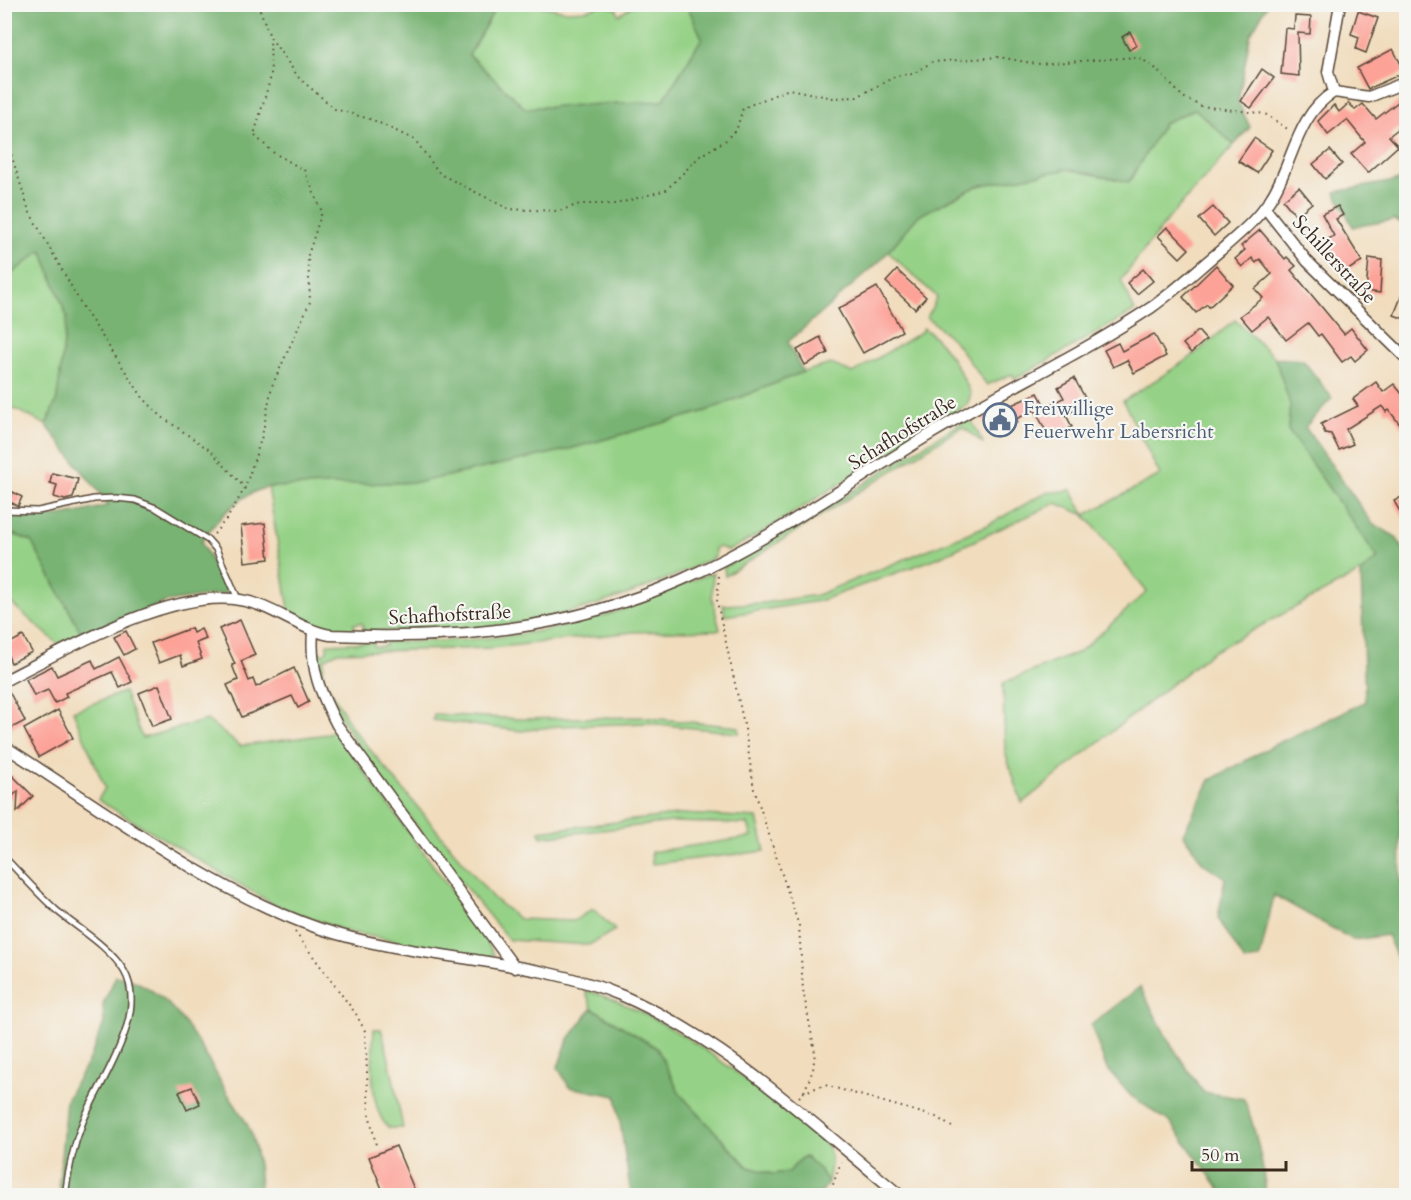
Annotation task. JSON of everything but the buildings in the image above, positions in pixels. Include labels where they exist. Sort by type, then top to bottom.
[{"type":"street","points":[[1341,6],[1328,72],[1334,92],[1370,97],[1407,82]]},
{"type":"street","name":"Schafhofstraße","points":[[313,632],[379,636],[512,630],[598,611],[681,580],[720,562],[817,506],[933,432],[1149,308],[1236,237],[1265,208],[1315,108],[1334,92]]},
{"type":"street","name":"Schillerstraße","points":[[1265,208],[1307,261],[1407,358]]},
{"type":"street","points":[[4,681],[87,640],[157,612],[191,603],[238,599],[270,610],[313,632],[312,667],[321,694],[337,725],[515,968]]},
{"type":"street","points":[[4,746],[198,870],[283,915],[344,936],[515,968],[589,984],[623,996],[698,1037],[792,1107],[901,1196]]},
{"type":"lane","points":[[4,510],[38,511],[94,499],[135,500],[156,508],[208,540],[222,560],[238,599]]},
{"type":"lane","points":[[4,857],[54,908],[109,955],[125,973],[128,984],[131,1005],[128,1025],[81,1125],[69,1167],[65,1196]]},
{"type":"path","points":[[258,4],[270,38],[299,78],[335,109],[373,120],[415,140],[440,174],[509,208],[559,211],[580,204],[616,204],[666,190],[701,155],[725,141],[737,128],[743,108],[789,89],[833,98],[857,97],[896,76],[913,74],[932,62],[999,57],[1037,64],[1138,57],[1155,67],[1183,97],[1200,106],[1265,114],[1298,138]]},
{"type":"path","points":[[208,540],[228,518],[245,488],[262,436],[272,386],[310,302],[308,255],[322,212],[304,170],[274,153],[254,135],[271,76],[270,38]]},
{"type":"path","points":[[4,132],[28,211],[84,309],[136,388],[162,417],[211,451],[245,488]]},
{"type":"path","points":[[720,562],[717,602],[745,729],[754,789],[799,926],[803,990],[815,1053],[813,1070],[804,1092],[792,1107]]},
{"type":"path","points":[[283,915],[356,1014],[365,1031],[369,1113],[376,1145]]},
{"type":"path","points":[[804,1092],[825,1085],[936,1117],[955,1129]]},
{"type":"path","points":[[829,1196],[840,1164],[848,1152]]},
{"type":"green space","points":[[5,5],[497,5],[469,55],[525,108],[663,101],[702,38],[687,5],[1267,5],[1250,36],[1238,102],[1250,127],[1234,145],[1195,109],[1164,123],[1129,182],[1068,169],[977,186],[918,216],[881,260],[788,342],[803,372],[706,411],[566,450],[420,482],[268,487],[247,495],[230,508],[201,542],[228,593],[166,602],[82,634],[31,541],[5,531],[5,515],[30,518],[57,516],[109,505],[46,425],[57,399],[67,317],[42,250],[5,279]]},
{"type":"green space","points":[[497,5],[534,5],[567,11],[586,10],[601,5],[616,8],[619,15],[634,5],[687,5],[702,38],[663,101],[525,108],[469,55]]},
{"type":"green space","points":[[1195,109],[1234,145],[1169,218],[1121,280],[1135,311],[1015,379],[1012,374],[987,385],[955,342],[927,317],[937,297],[888,252],[918,216],[977,186],[1068,169],[1129,182],[1164,123]]},
{"type":"green space","points":[[1406,179],[1406,226],[1394,220],[1353,227],[1335,192]]},
{"type":"green space","points":[[42,250],[67,317],[57,399],[46,425],[5,404],[5,279]]},
{"type":"green space","points":[[1235,320],[1275,358],[1290,404],[1288,430],[1378,558],[1361,572],[1212,652],[1022,803],[1005,752],[1003,683],[1079,652],[1147,592],[1085,515],[1160,475],[1123,401],[1190,358]]},
{"type":"green space","points":[[923,328],[945,349],[957,367],[971,394],[967,405],[761,533],[728,551],[720,547],[715,548],[715,557],[689,570],[634,592],[578,610],[521,623],[476,629],[364,631],[362,623],[354,624],[355,631],[327,629],[290,615],[268,487],[420,482],[566,450],[706,411],[803,372],[831,364],[853,373],[921,332]]},
{"type":"green space","points":[[1275,358],[1303,360],[1332,398],[1305,427],[1372,523],[1396,537],[1406,554],[1406,770],[1400,789],[1401,895],[1406,910],[1406,978],[1387,935],[1353,940],[1274,895],[1260,958],[1245,962],[1218,918],[1225,878],[1203,863],[1183,834],[1210,780],[1272,746],[1365,702],[1361,572],[1378,558],[1288,430],[1290,404]]},
{"type":"green space","points":[[970,418],[984,444],[964,428],[960,428],[725,576],[724,567],[810,519],[908,455]]},
{"type":"green space","points":[[1071,490],[1085,515],[1056,503],[937,558],[819,601],[725,616],[723,605],[763,603],[817,595],[988,525],[1045,493]]},
{"type":"green space","points":[[5,531],[31,541],[82,634],[58,644],[5,598]]},
{"type":"green space","points":[[713,573],[712,597],[720,630],[633,632],[492,648],[338,652],[324,659],[323,677],[353,729],[493,898],[519,919],[574,921],[593,909],[615,930],[589,945],[509,940],[429,842],[361,751],[335,709],[320,674],[319,651],[322,655],[327,651],[327,644],[372,642],[375,647],[385,646],[386,642],[474,639],[560,627],[616,612]]},
{"type":"green space","points":[[124,692],[142,738],[207,720],[240,746],[327,734],[334,730],[468,913],[494,954],[489,958],[348,932],[273,904],[98,800],[105,788],[73,711]]},
{"type":"green space","points":[[434,714],[520,719],[641,717],[739,727],[739,733],[647,723],[558,726],[521,731],[433,720]]},
{"type":"green space","points":[[685,814],[757,818],[765,851],[652,864],[651,852],[752,837],[748,824],[672,822],[541,837],[540,831]]},
{"type":"green space","points":[[116,976],[136,982],[153,991],[169,1004],[195,1037],[246,1122],[254,1141],[260,1189],[254,1196],[61,1196],[59,1182],[66,1100],[91,1056],[104,1023],[103,1004]]},
{"type":"green space","points":[[1140,987],[1170,1043],[1203,1092],[1244,1099],[1258,1146],[1266,1195],[1224,1195],[1171,1123],[1131,1096],[1106,1067],[1091,1025]]},
{"type":"green space","points":[[585,990],[640,1012],[692,1041],[742,1076],[811,1130],[829,1150],[831,1162],[828,1182],[821,1171],[801,1158],[789,1172],[773,1174],[748,1167],[680,1094],[657,1048],[592,1008]]},
{"type":"green space","points":[[592,1008],[657,1048],[680,1094],[748,1167],[773,1174],[789,1172],[801,1158],[806,1157],[821,1171],[828,1182],[820,1195],[631,1195],[616,1096],[569,1087],[558,1067],[568,1040]]},
{"type":"green space","points":[[374,1029],[381,1029],[403,1128],[389,1128],[382,1120],[374,1096]]},
{"type":"place","name":"Freiwillige Feuerwehr Labersricht","points":[[1000,420]]}]
